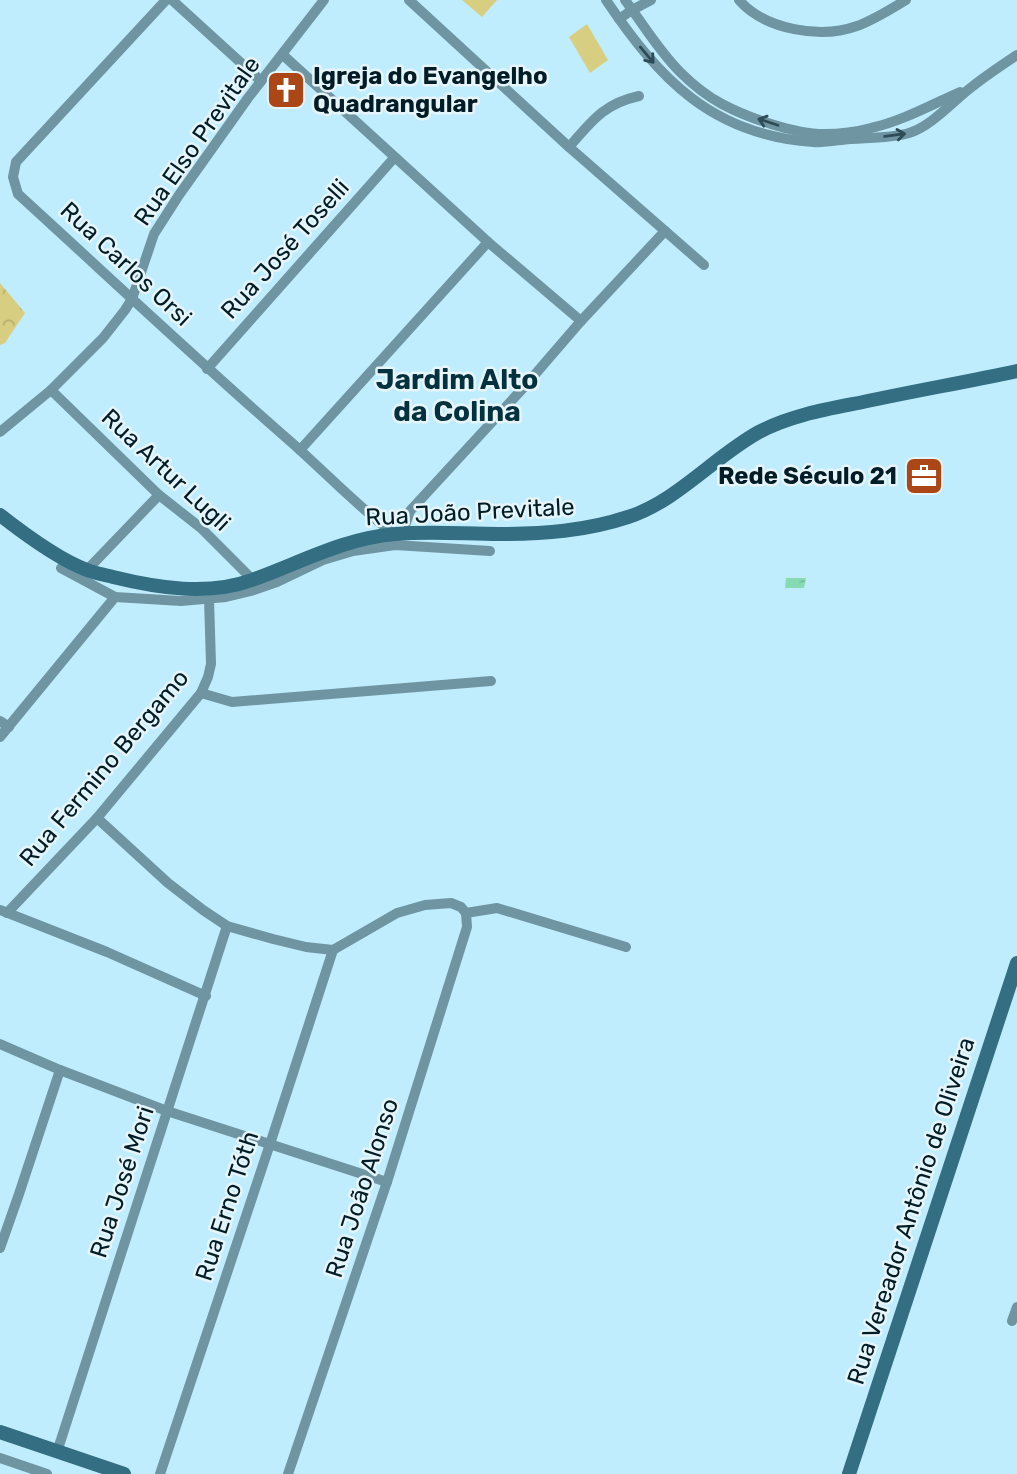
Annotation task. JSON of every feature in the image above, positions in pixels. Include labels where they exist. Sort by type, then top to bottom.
[{"type":"main road","name":"Rua João Previtale","points":[[0,515],[65,559],[88,570],[147,584],[209,589],[253,580],[349,542],[398,534],[559,532],[630,517],[689,482],[719,458],[760,432],[791,419],[1017,371]]},
{"type":"main road","name":"Rua Vereador Antônio de Oliveira","points":[[849,1474],[1017,963]]},
{"type":"main road","points":[[0,1432],[124,1474]]},
{"type":"street","name":"Rua Carlos Orsi","points":[[166,0],[16,162],[13,177],[18,194],[371,516],[398,534]]},
{"type":"street","points":[[172,0],[261,81]]},
{"type":"street","name":"Rua Elso Previtale","points":[[0,432],[51,390],[103,338],[125,310],[132,299],[154,234],[179,195],[261,81],[324,0]]},
{"type":"street","points":[[409,0],[569,147],[704,265]]},
{"type":"street","points":[[606,0],[669,80],[710,112],[728,121],[783,138],[816,142],[910,133],[935,118],[973,86],[1017,55]]},
{"type":"street","points":[[625,0],[656,46],[696,87],[722,104],[785,128],[821,134],[874,128],[973,86]]},
{"type":"street","points":[[619,19],[651,0]]},
{"type":"street","points":[[739,0],[763,18],[785,27],[810,32],[856,26],[906,0]]},
{"type":"street","points":[[283,55],[488,242],[581,321]]},
{"type":"street","points":[[569,147],[602,111],[621,100],[639,96]]},
{"type":"street","name":"Rua José Toselli","points":[[207,369],[394,158]]},
{"type":"street","points":[[398,534],[410,512],[665,231]]},
{"type":"street","points":[[300,450],[488,242]]},
{"type":"street","name":"Rua Artur Lugli","points":[[51,390],[159,495],[201,528],[253,580]]},
{"type":"street","points":[[88,570],[159,495]]},
{"type":"street","name":"Rua João Previtale","points":[[61,568],[116,597],[181,601],[226,597],[251,591],[323,560],[353,551],[395,545],[490,551]]},
{"type":"street","points":[[0,737],[4,724],[116,597]]},
{"type":"street","name":"Rua Fermino Bergamo","points":[[4,912],[97,818],[201,693],[211,664],[209,599]]},
{"type":"street","points":[[201,693],[232,702],[492,681]]},
{"type":"street","points":[[97,818],[169,883],[227,926],[306,947],[333,950],[397,913],[425,905],[451,903],[461,906],[466,913],[497,908],[625,947]]},
{"type":"street","points":[[4,912],[107,952],[206,996]]},
{"type":"street","name":"Rua João Alonso","points":[[288,1474],[387,1182],[467,927],[466,913]]},
{"type":"street","name":"Rua José Mori","points":[[57,1452],[227,926]]},
{"type":"street","name":"Rua Erno Tóth","points":[[160,1474],[333,950]]},
{"type":"street","points":[[0,1044],[167,1111],[387,1182]]},
{"type":"street","points":[[0,1248],[60,1070]]},
{"type":"street","points":[[1012,1321],[1017,1307]]},
{"type":"street","points":[[0,1458],[47,1474]]},
{"type":"green space","points":[[462,0],[497,0],[482,17]]},
{"type":"green space","points":[[587,24],[608,60],[590,73],[569,37]]},
{"type":"green space","points":[[0,283],[25,313],[5,343],[0,345]]},
{"type":"water","points":[[786,578],[806,578],[804,588],[785,588]]},
{"type":"place","name":"Igreja do Evangelho Quadrangular","points":[[286,90]]},
{"type":"place","name":"Rede Século 21","points":[[924,476]]},
{"type":"district","name":"Jardim Alto da Colina","points":[[457,395]]}]
